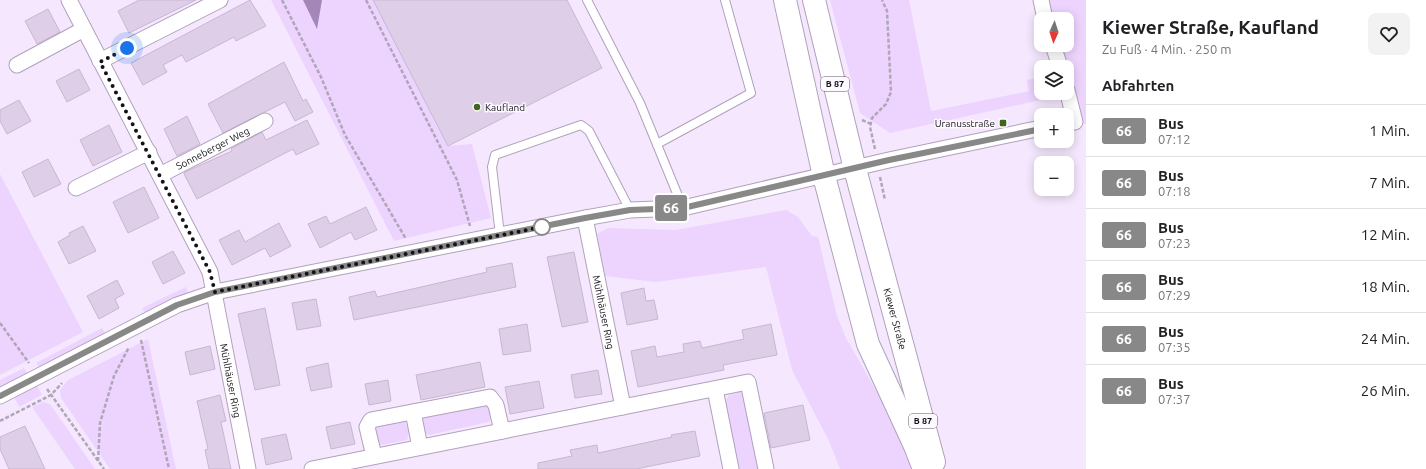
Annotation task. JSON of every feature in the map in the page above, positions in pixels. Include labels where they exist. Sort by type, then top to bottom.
[{"type":"main road","name":"B 87","points":[[785,0],[824,176],[868,344],[924,469]]},
{"type":"main road","name":"Kiewer Straße","points":[[814,0],[855,168],[936,469]]},
{"type":"street","points":[[69,0],[210,272],[215,292]]},
{"type":"street","points":[[100,62],[220,0]]},
{"type":"street","points":[[1042,0],[1044,12]]},
{"type":"street","points":[[17,65],[84,29]]},
{"type":"street","points":[[1070,100],[1076,123]]},
{"type":"street","name":"Sonneberger Weg","points":[[160,175],[265,121]]},
{"type":"street","points":[[0,396],[177,305],[215,292],[585,218],[630,210],[683,208],[855,168],[1034,130]]},
{"type":"street","points":[[76,188],[148,152]]},
{"type":"street","name":"Mühlhäuser Ring","points":[[585,218],[623,407]]},
{"type":"street","name":"Mühlhäuser Ring","points":[[215,292],[248,469]]},
{"type":"street","points":[[312,469],[748,382],[766,469]]},
{"type":"street","points":[[715,389],[731,469]]},
{"type":"street","points":[[374,456],[367,427],[371,420],[490,397],[496,405],[502,431]]},
{"type":"street","points":[[413,412],[420,447]]},
{"type":"lane","points":[[587,0],[640,104],[683,208]]},
{"type":"lane","points":[[657,144],[751,93],[725,0]]},
{"type":"lane","points":[[500,235],[492,167],[496,155],[582,125],[589,131],[630,210]]},
{"type":"path","points":[[282,0],[321,77],[345,134],[414,252]]},
{"type":"path","points":[[366,0],[457,180],[474,240]]},
{"type":"path","points":[[871,124],[872,118],[886,104],[891,92],[887,11],[882,0]]},
{"type":"path","points":[[0,323],[104,469]]},
{"type":"path","points":[[136,342],[148,336]]},
{"type":"path","points":[[141,340],[169,469]]},
{"type":"path","points":[[98,461],[100,423],[114,376],[130,345],[123,349]]},
{"type":"path","points":[[0,421],[51,395],[66,377]]},
{"type":"shaded area","points":[[271,0],[373,0],[448,146],[472,144],[491,218],[394,241]]},
{"type":"shaded area","points":[[303,0],[322,0],[317,29]]},
{"type":"shaded area","points":[[830,0],[909,0],[931,111],[1029,91],[1027,80],[1034,78],[1034,100],[1041,100],[890,133],[860,113]]},
{"type":"shaded area","points":[[1041,0],[1086,0],[1086,124],[1075,122],[1074,108],[1072,108],[1070,100],[1074,100],[1074,60],[1063,60],[1057,52],[1074,52],[1074,12],[1044,12]]},
{"type":"shaded area","points":[[0,174],[83,332],[0,375]]},
{"type":"shaded area","points":[[786,210],[798,217],[812,236],[818,237],[837,316],[846,338],[902,436],[915,469],[840,469],[829,441],[792,370],[766,267],[656,282],[605,276],[597,234],[608,228],[675,230]]},
{"type":"shaded area","points":[[186,287],[188,293],[145,313],[142,308]]},
{"type":"shaded area","points":[[102,328],[105,333],[40,369],[36,363]]},
{"type":"shaded area","points":[[148,339],[176,469],[110,469],[61,398],[60,390],[68,380]]},
{"type":"shaded area","points":[[24,368],[28,375],[0,387],[0,380]]},
{"type":"shaded area","points":[[36,383],[42,395],[19,407],[14,397]]},
{"type":"shaded area","points":[[740,392],[745,395],[760,469],[739,469],[725,401],[729,395]]},
{"type":"shaded area","points":[[43,402],[50,404],[95,469],[75,469],[32,407]]},
{"type":"shaded area","points":[[487,404],[492,417],[489,422],[429,435],[424,432],[421,420],[423,415]]},
{"type":"shaded area","points":[[402,418],[408,428],[407,440],[382,445],[379,444],[375,427],[377,423]]},
{"type":"building","points":[[139,0],[196,0],[129,33],[118,11]]},
{"type":"building","points":[[250,0],[266,26],[236,41],[234,37],[186,62],[182,55],[163,65],[167,72],[143,85],[131,63]]},
{"type":"building","name":"Kaufland","points":[[373,0],[567,0],[602,68],[448,146]]},
{"type":"building","points":[[48,9],[60,32],[37,44],[25,21]]},
{"type":"building","points":[[284,62],[303,101],[306,99],[313,112],[295,121],[285,102],[223,133],[208,104]]},
{"type":"building","points":[[79,69],[90,90],[67,102],[56,81]]},
{"type":"building","points":[[19,100],[31,121],[7,134],[0,121],[0,110]]},
{"type":"building","points":[[187,116],[200,144],[177,156],[164,129]]},
{"type":"building","points":[[307,120],[319,144],[296,155],[293,149],[197,199],[184,174],[185,172],[232,151],[231,149],[262,132],[266,140]]},
{"type":"building","points":[[109,125],[122,152],[93,166],[80,140]]},
{"type":"building","points":[[48,159],[61,184],[34,197],[22,172]]},
{"type":"building","points":[[144,187],[159,218],[128,233],[113,202]]},
{"type":"building","points":[[366,207],[377,230],[355,240],[351,232],[320,248],[308,224],[326,216],[330,224]]},
{"type":"building","points":[[279,223],[291,246],[270,257],[265,248],[232,265],[219,240],[239,230],[245,242]]},
{"type":"building","points":[[83,226],[96,251],[69,264],[58,242],[70,235],[69,233]]},
{"type":"building","points":[[173,251],[185,273],[163,284],[152,262]]},
{"type":"building","points":[[574,252],[588,322],[562,327],[547,257]]},
{"type":"building","points":[[512,263],[516,287],[354,320],[349,297],[375,291],[377,297],[487,272],[486,268]]},
{"type":"building","points":[[117,280],[124,294],[115,299],[119,308],[99,319],[87,296]]},
{"type":"building","points":[[644,288],[646,301],[654,300],[658,319],[627,325],[621,293]]},
{"type":"building","points":[[316,299],[321,326],[297,330],[292,303]]},
{"type":"building","points":[[265,308],[280,385],[255,390],[238,314]]},
{"type":"building","points":[[527,324],[531,351],[503,355],[499,329]]},
{"type":"building","points":[[771,324],[777,355],[723,365],[724,370],[638,387],[631,351],[655,346],[657,357],[684,352],[683,344],[700,341],[702,348],[744,339],[742,330]]},
{"type":"building","points":[[210,346],[215,369],[190,375],[185,352]]},
{"type":"building","points":[[480,362],[485,387],[421,400],[416,375]]},
{"type":"building","points":[[328,363],[332,387],[311,391],[306,368]]},
{"type":"building","points":[[598,370],[602,394],[575,398],[571,375]]},
{"type":"building","points":[[388,380],[391,401],[369,405],[365,384]]},
{"type":"building","points":[[539,381],[544,408],[510,414],[505,387]]},
{"type":"building","points":[[220,395],[226,421],[221,422],[231,469],[209,469],[205,450],[208,449],[197,401]]},
{"type":"building","points":[[803,405],[810,440],[771,448],[764,413]]},
{"type":"building","points":[[350,422],[355,444],[331,449],[326,427]]},
{"type":"building","points":[[25,426],[45,469],[9,469],[0,449],[0,437]]},
{"type":"building","points":[[695,431],[700,456],[636,469],[538,469],[538,463],[572,456],[570,450],[597,445],[598,453],[672,437],[671,435]]},
{"type":"building","points":[[286,434],[292,459],[266,465],[261,439]]},
{"type":"bus line","name":"66","points":[[0,396],[177,305],[215,292],[585,218],[630,210],[683,208],[889,160],[1034,130]]},
{"type":"place","name":"Kaufland","points":[[477,107]]},
{"type":"place","name":"Uranusstraße","points":[[1003,123]]},
{"type":"route","points":[[127,48],[100,62],[210,272],[215,292],[542,227]]}]
